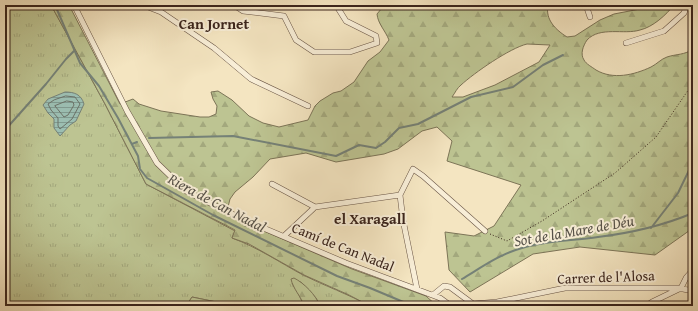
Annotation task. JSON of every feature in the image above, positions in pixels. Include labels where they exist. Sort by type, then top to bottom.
[{"type":"street","name":"Camí de Can Nadal","points":[[74,5],[127,111],[157,163],[186,191],[240,218],[346,263],[433,295],[451,306]]},
{"type":"street","points":[[142,5],[160,12],[214,48],[252,79],[308,106]]},
{"type":"street","points":[[234,5],[243,11],[284,16],[296,40],[314,52],[350,52],[377,44],[376,36],[346,20],[336,5]]},
{"type":"street","points":[[586,5],[590,17]]},
{"type":"street","points":[[626,43],[664,31],[684,13],[687,5]]},
{"type":"street","points":[[417,289],[403,220],[400,195],[413,169],[423,176],[485,231]]},
{"type":"street","points":[[272,184],[315,207]]},
{"type":"street","points":[[284,236],[315,207],[400,195]]},
{"type":"street","points":[[646,306],[681,288],[686,278],[693,270]]},
{"type":"street","name":"Carrer de l'Alosa","points":[[433,295],[444,286],[450,287],[472,304],[497,302],[565,288],[681,288],[693,291]]},
{"type":"path","points":[[485,231],[507,241],[542,221],[616,173],[656,137],[689,89],[693,87]]},
{"type":"green space","points":[[5,5],[51,5],[105,104],[146,184],[235,231],[232,238],[259,250],[303,275],[370,306],[320,306],[316,298],[301,282],[292,283],[304,306],[236,306],[192,297],[186,306],[5,306]]},
{"type":"green space","points":[[51,5],[69,5],[120,104],[133,99],[139,104],[161,111],[209,117],[216,114],[217,106],[211,92],[218,91],[232,100],[249,116],[263,123],[279,127],[308,120],[315,106],[320,101],[333,93],[341,91],[354,82],[368,61],[380,52],[389,40],[377,14],[383,5],[548,5],[548,15],[552,24],[567,37],[575,36],[600,20],[614,14],[645,8],[652,5],[674,5],[659,20],[645,28],[634,31],[605,32],[592,36],[587,40],[582,50],[582,55],[586,63],[596,70],[616,76],[644,70],[665,58],[693,49],[693,228],[655,255],[580,247],[533,254],[470,292],[449,270],[445,232],[474,236],[494,226],[521,185],[447,161],[452,141],[437,127],[422,131],[398,149],[384,154],[336,162],[306,153],[270,159],[253,177],[235,192],[230,199],[228,207],[232,215],[243,222],[352,269],[426,296],[437,306],[370,306],[304,275],[249,244],[232,238],[235,230],[146,184],[105,104]],"holes":[[[527,44],[550,45],[539,62],[495,85],[463,97],[452,97],[458,88],[467,80],[511,50]]]},
{"type":"green space","points":[[294,278],[309,290],[316,298],[320,306],[304,306],[292,283],[291,279]]},
{"type":"green space","points":[[192,297],[236,306],[186,306]]},
{"type":"water","points":[[65,92],[77,94],[84,104],[76,121],[60,136],[54,128],[54,119],[43,105],[48,99]]},
{"type":"waterway","name":"Riera de Can Nadal","points":[[55,5],[80,63],[99,86],[118,118],[138,156],[140,169],[147,178],[213,215],[337,276],[413,306]]},
{"type":"waterway","points":[[5,130],[74,51]]},
{"type":"waterway","points":[[149,138],[233,136],[336,156],[359,145],[376,148],[385,142],[399,128],[418,124],[471,97],[513,87],[543,65],[563,55]]},
{"type":"waterway","name":"Riera de Can Nadal","points":[[132,144],[137,142]]},
{"type":"waterway","points":[[651,228],[678,193],[693,162]]},
{"type":"waterway","name":"Sot de la Mare de Déu","points":[[462,279],[499,257],[531,245],[634,231],[670,222],[693,213]]},
{"type":"district","name":"Can Jornet","points":[[214,24]]},
{"type":"district","name":"el Xaragall","points":[[370,219]]}]
